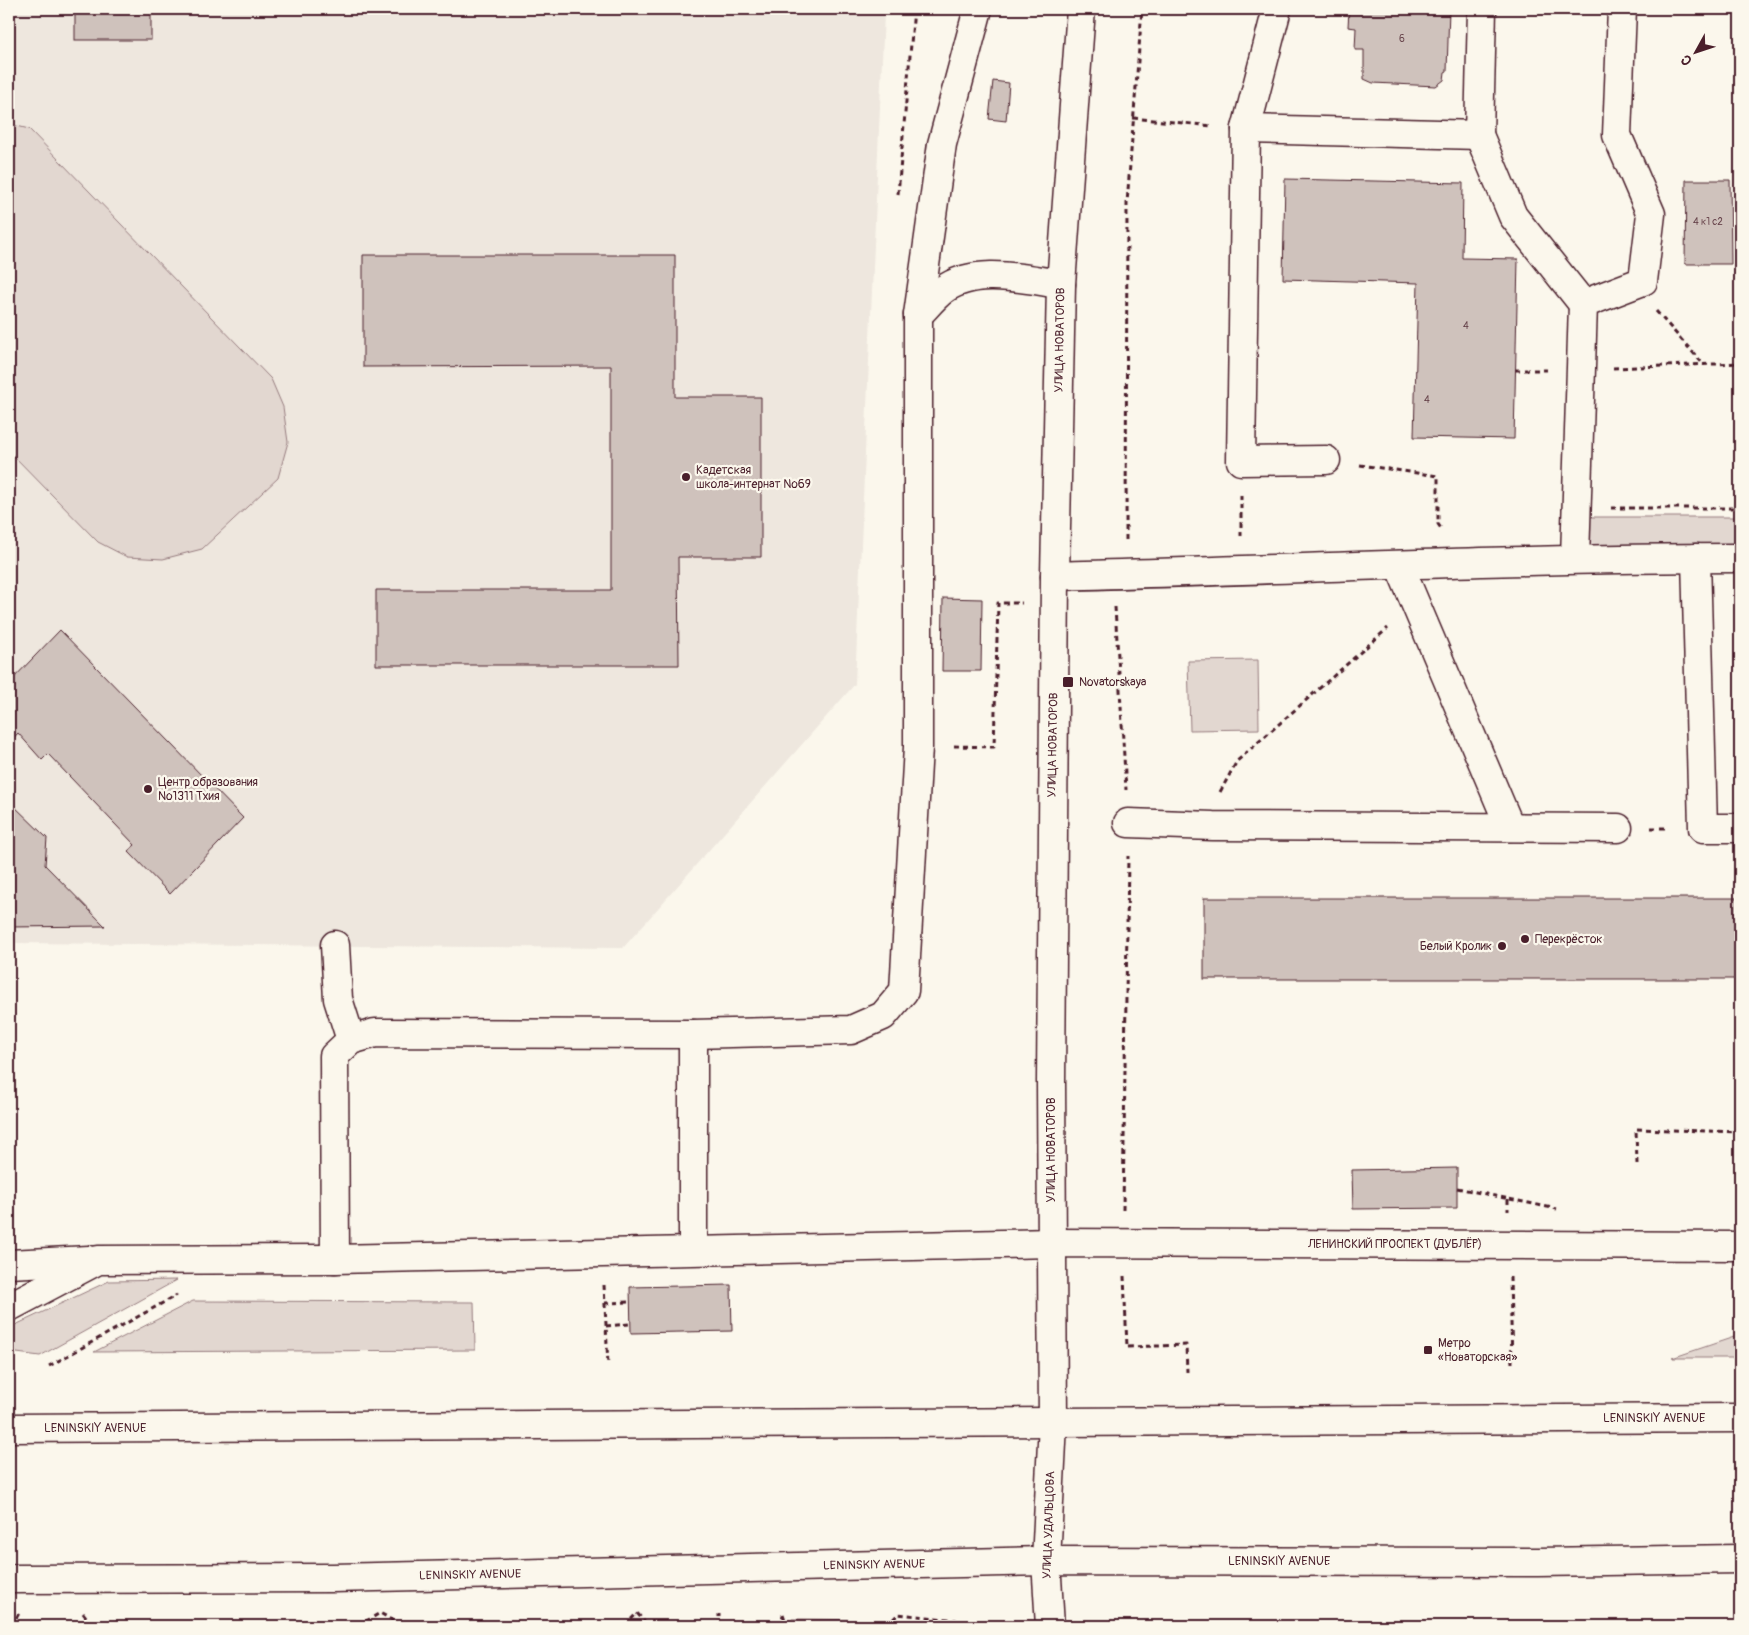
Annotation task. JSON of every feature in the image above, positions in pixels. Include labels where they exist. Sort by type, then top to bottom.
[{"type":"main road","points":[[336,1259],[334,1056],[350,1040],[375,1033],[693,1034],[851,1030],[883,1016],[904,991],[918,747],[918,315],[942,144],[978,9]]},
{"type":"main road","name":"УЛИЦА НОВАТОРОВ","points":[[1053,1423],[1051,1243],[1055,589],[1061,284],[1081,9]]},
{"type":"main road","points":[[1277,9],[1246,129],[1241,461],[1326,460]]},
{"type":"main road","points":[[1482,9],[1479,135],[1513,216],[1583,304],[1575,558]]},
{"type":"main road","points":[[1583,304],[1643,281],[1651,214],[1617,135],[1622,9]]},
{"type":"main road","points":[[1246,129],[1479,135]]},
{"type":"main road","points":[[918,315],[943,290],[962,279],[1001,276],[1061,284]]},
{"type":"main road","points":[[1055,589],[1126,574],[1241,569],[1461,564],[1575,558],[1740,558]]},
{"type":"main road","points":[[1696,558],[1703,828],[1740,828]]},
{"type":"main road","points":[[1399,565],[1510,828]]},
{"type":"main road","points":[[1128,823],[1213,826],[1618,828]]},
{"type":"main road","points":[[335,945],[338,998],[350,1040]]},
{"type":"main road","points":[[693,1034],[693,1249]]},
{"type":"main road","name":"ЛЕНИНСКИЙ ПРОСПЕКТ (ДУБЛЁР)","points":[[9,1264],[98,1260],[336,1259],[693,1249],[1051,1243],[1740,1246]]},
{"type":"main road","points":[[9,1307],[98,1260]]},
{"type":"main road","name":"LENINSKIY AVENUE","points":[[9,1428],[1053,1423],[1422,1418],[1740,1418]]},
{"type":"main road","name":"УЛИЦА УДАЛЬЦОВА","points":[[1050,1626],[1046,1561],[1053,1423]]},
{"type":"main road","name":"LENINSKIY AVENUE","points":[[9,1579],[333,1578],[1046,1561],[1538,1562],[1740,1559]]},
{"type":"path","points":[[1142,9],[1127,203],[1126,574],[1115,602],[1128,823],[1123,1244],[1127,1347],[1186,1345],[1187,1372]]},
{"type":"path","points":[[1133,118],[1246,129]]},
{"type":"path","points":[[1633,285],[1704,365]]},
{"type":"path","points":[[1515,370],[1581,370],[1740,363]]},
{"type":"path","points":[[1326,460],[1438,476],[1438,524],[1461,564]]},
{"type":"path","points":[[1241,461],[1241,569]]},
{"type":"path","points":[[1576,508],[1740,508]]},
{"type":"path","points":[[954,746],[994,746],[998,603],[1055,589]]},
{"type":"path","points":[[1216,800],[1237,761],[1415,604]]},
{"type":"path","points":[[1638,1164],[1636,1129],[1740,1132]]},
{"type":"path","points":[[1457,1188],[1565,1210]]},
{"type":"path","points":[[1508,1199],[1512,1365]]},
{"type":"path","points":[[604,1282],[608,1365]]},
{"type":"path","points":[[605,1303],[630,1302]]},
{"type":"path","points":[[606,1326],[630,1324]]},
{"type":"path","points":[[12,1626],[20,1612]]},
{"type":"path","points":[[82,1612],[94,1626]]},
{"type":"path","points":[[358,1626],[380,1613],[403,1626]]},
{"type":"path","points":[[625,1626],[637,1614],[648,1626]]},
{"type":"path","points":[[719,1614],[719,1626]]},
{"type":"path","points":[[780,1626],[783,1614],[786,1626]]},
{"type":"path","points":[[887,1626],[898,1614],[956,1620],[962,1626]]},
{"type":"shaded area","points":[[9,9],[879,9],[884,14],[855,684],[623,948],[9,943]]},
{"type":"shaded area","points":[[9,124],[29,129],[271,379],[283,407],[288,442],[278,478],[202,549],[163,559],[127,557],[98,542],[9,451]]},
{"type":"shaded area","points":[[1587,517],[1740,517],[1740,551],[1587,551]]},
{"type":"shaded area","points":[[1258,660],[1259,729],[1190,730],[1188,661]]},
{"type":"shaded area","points":[[177,1280],[40,1356],[9,1352],[9,1328],[109,1281]]},
{"type":"shaded area","points":[[193,1301],[474,1302],[475,1350],[94,1352]]},
{"type":"shaded area","points":[[1740,1335],[1740,1358],[1672,1358]]},
{"type":"shaded area","points":[[792,1619],[882,1620],[877,1626],[794,1626]]},
{"type":"shaded area","points":[[777,1621],[775,1626],[724,1626],[724,1624]]},
{"type":"shaded area","points":[[621,1622],[616,1626],[421,1626],[415,1623]]},
{"type":"shaded area","points":[[657,1622],[712,1623],[712,1626],[657,1626]]},
{"type":"building","points":[[75,9],[151,9],[151,40],[75,40]]},
{"type":"building","points":[[1349,9],[1449,9],[1447,71],[1445,72],[1444,80],[1436,86],[1373,83],[1364,79],[1364,50],[1355,50],[1356,28],[1348,27]]},
{"type":"building","points":[[993,81],[1009,83],[1006,121],[989,119]]},
{"type":"building","points":[[1285,179],[1463,183],[1462,258],[1518,259],[1514,439],[1414,437],[1418,283],[1283,279]]},
{"type":"building","points":[[1686,180],[1730,180],[1731,264],[1685,264]]},
{"type":"building","name":"Кадетская школа-интернат №69","points":[[363,255],[675,255],[675,397],[761,397],[761,557],[678,557],[679,665],[376,665],[376,590],[611,590],[611,366],[363,367]]},
{"type":"building","points":[[943,598],[982,599],[981,671],[942,671]]},
{"type":"building","name":"Центр образования №1311 Тхия","points":[[60,630],[243,818],[170,894],[128,851],[135,845],[48,754],[42,760],[18,733],[9,743],[9,683]]},
{"type":"building","points":[[9,801],[47,838],[45,865],[105,926],[9,927]]},
{"type":"building","points":[[1204,898],[1740,898],[1740,979],[1204,979]]},
{"type":"building","points":[[1457,1168],[1457,1208],[1353,1209],[1352,1170]]},
{"type":"building","points":[[731,1285],[732,1331],[631,1333],[630,1287]]},
{"type":"place","name":"Кадетская школа-интернат №69","points":[[686,477]]},
{"type":"place","name":"Novatorskaya","points":[[1068,682]]},
{"type":"place","name":"Центр образования №1311 Тхия","points":[[148,789]]},
{"type":"place","name":"Перекрёсток","points":[[1525,939]]},
{"type":"place","name":"Белый Кролик","points":[[1502,946]]},
{"type":"place","name":"Метро «Новаторская»","points":[[1428,1350]]}]
